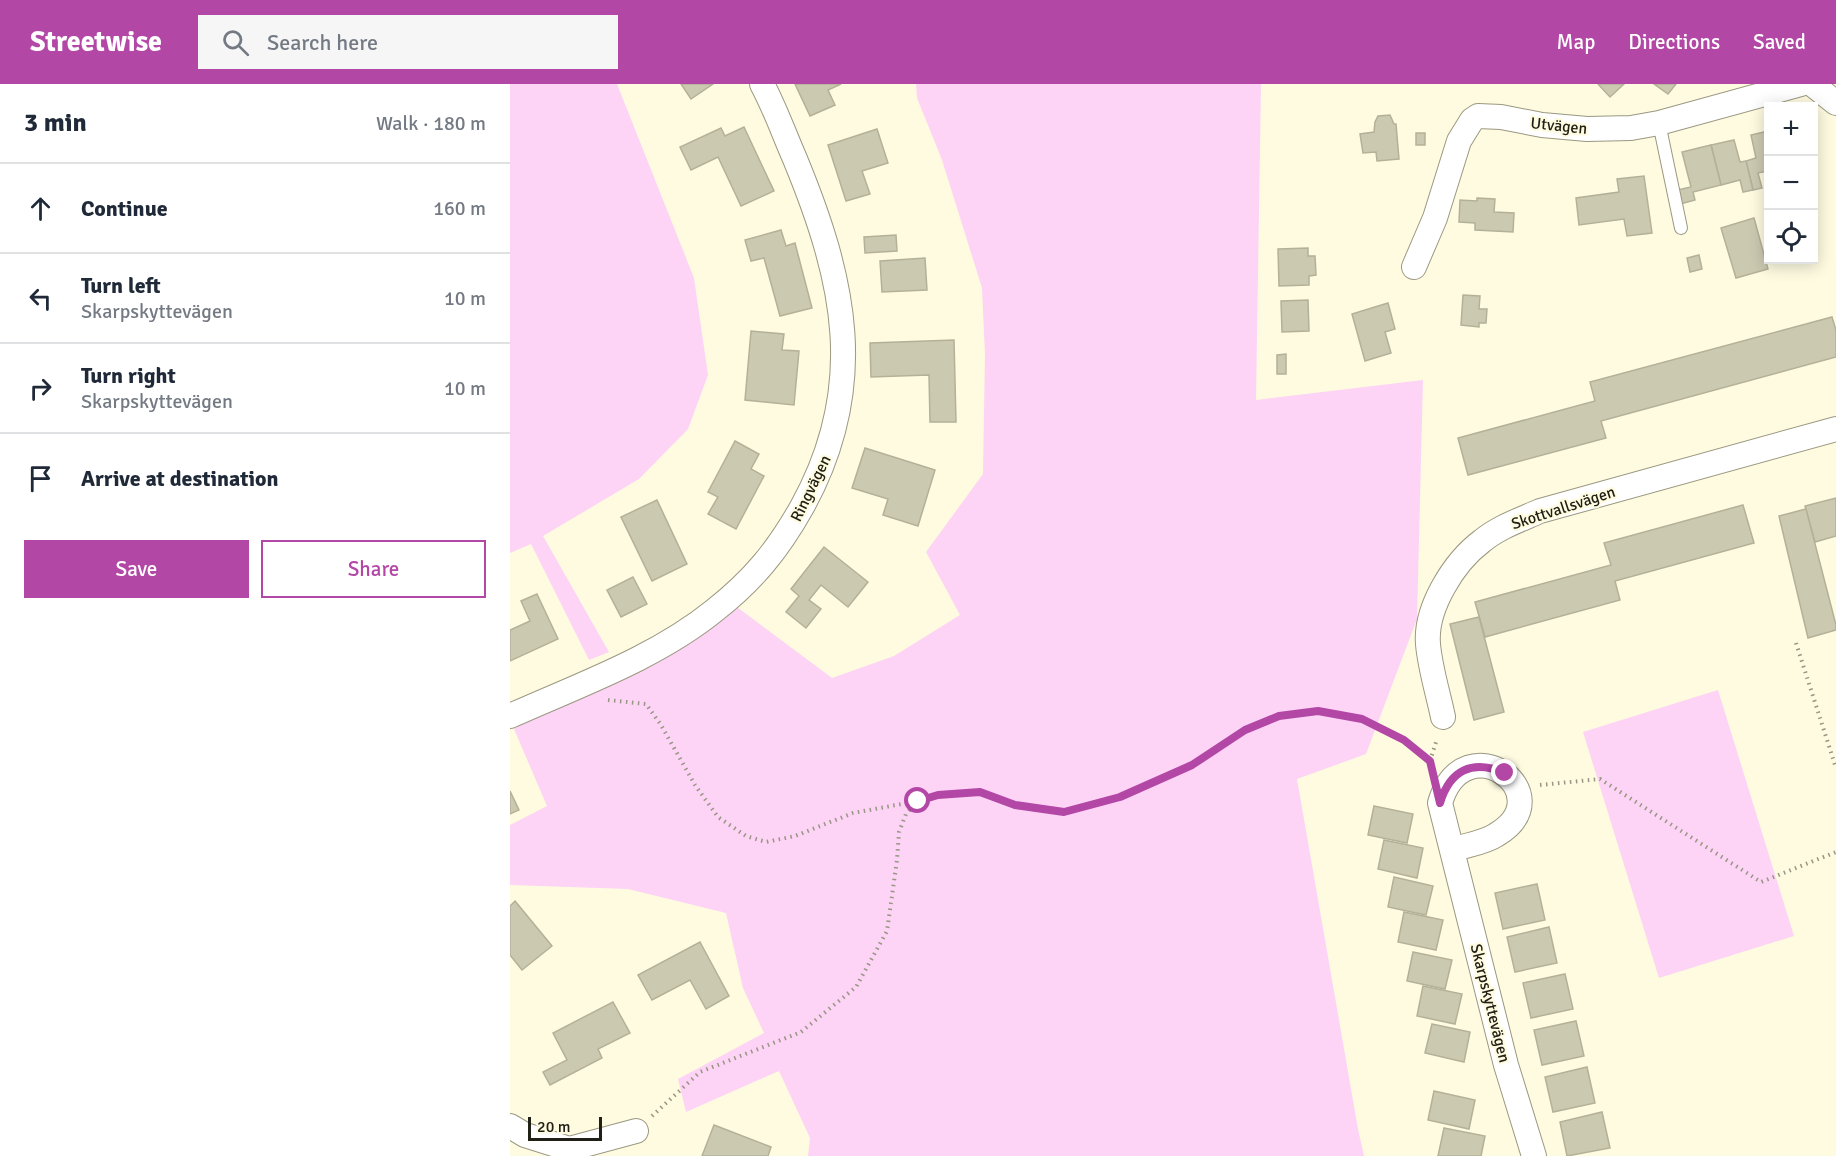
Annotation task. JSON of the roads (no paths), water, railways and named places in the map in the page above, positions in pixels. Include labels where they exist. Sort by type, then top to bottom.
[{"type":"street","name":"Ringvägen","points":[[510,716],[627,663],[677,636],[714,612],[765,564],[790,528],[826,458],[839,406],[843,372],[838,296],[832,265],[814,204],[762,84]]},
{"type":"street","name":"Utvägen","points":[[1414,267],[1437,210],[1460,141],[1472,120],[1478,116],[1587,129],[1631,128],[1659,123],[1801,84]]},
{"type":"street","points":[[1812,84],[1836,103]]},
{"type":"street","name":"Skottvallsvägen","points":[[1443,717],[1428,645],[1428,629],[1433,610],[1448,578],[1484,539],[1505,526],[1540,511],[1836,429]]},
{"type":"street","name":"Skarpskyttevägen","points":[[1452,850],[1495,836],[1514,820],[1520,799],[1513,780],[1505,773],[1482,766],[1467,769],[1453,777],[1445,788],[1440,803],[1506,1065],[1533,1156]]},
{"type":"street","points":[[510,1126],[525,1135],[569,1149],[636,1131]]},
{"type":"lane","points":[[1659,123],[1681,228]]}]
